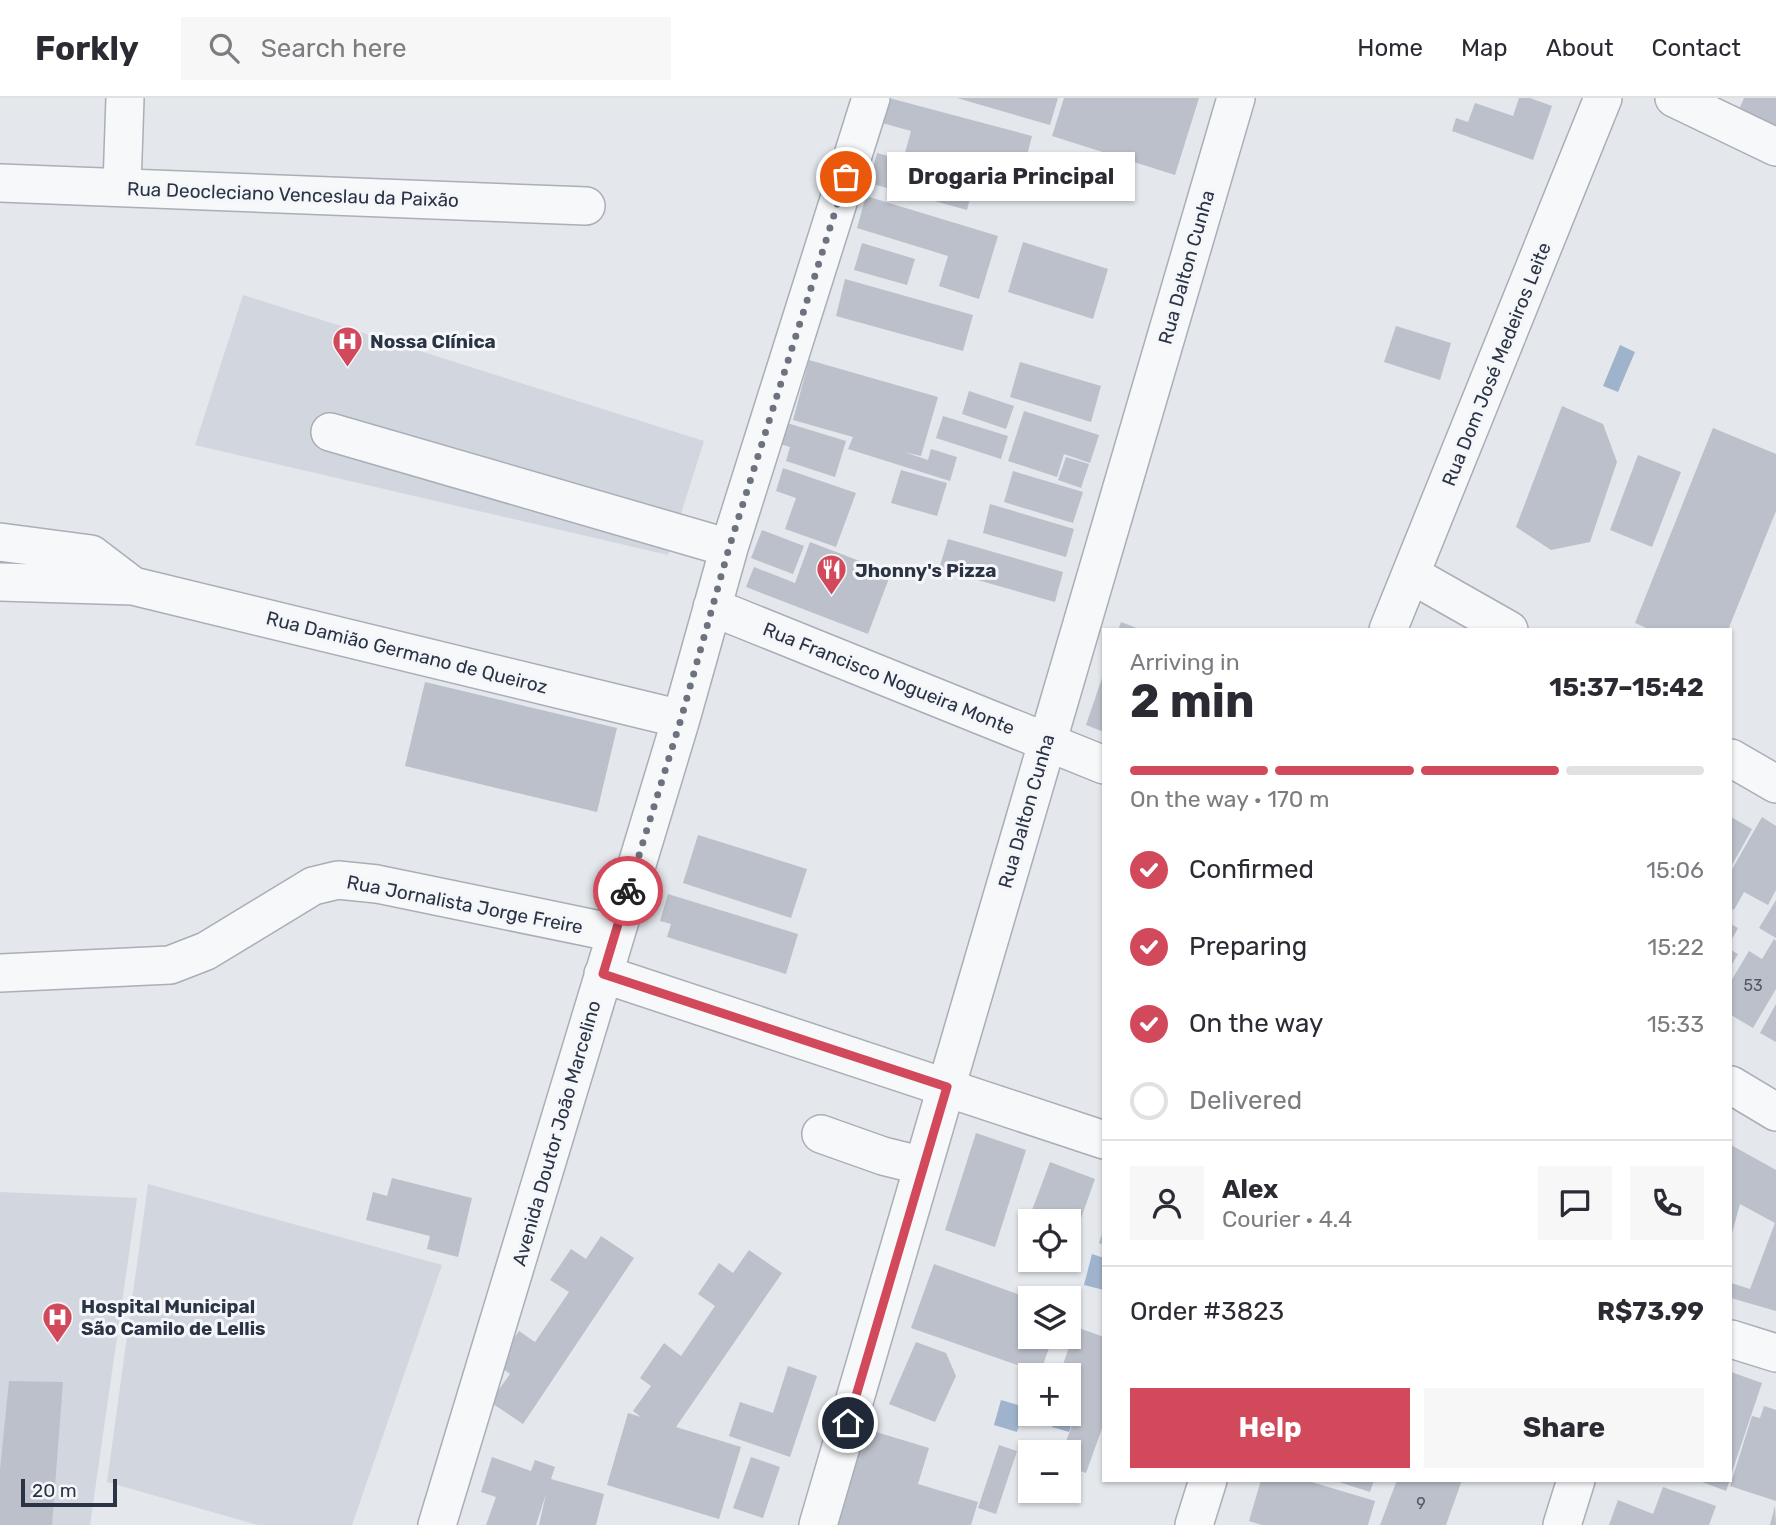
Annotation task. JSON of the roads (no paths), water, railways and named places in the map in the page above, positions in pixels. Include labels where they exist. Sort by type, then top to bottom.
[{"type":"street","points":[[122,186],[125,98]]},
{"type":"street","name":"Avenida Doutor João Marcelino","points":[[437,1525],[681,719],[729,548],[871,98]]},
{"type":"street","name":"Rua Dalton Cunha","points":[[818,1525],[1236,98]]},
{"type":"street","name":"Rua Dom José Medeiros Leite","points":[[1389,628],[1603,98]]},
{"type":"street","points":[[1674,98],[1776,146]]},
{"type":"street","name":"Rua Deocleciano Venceslau da Paixão","points":[[0,183],[586,206]]},
{"type":"street","points":[[330,432],[729,548]]},
{"type":"street","name":"Rua Damião Germano de Queiroz","points":[[0,542],[91,555],[134,586]]},
{"type":"street","points":[[1412,575],[1505,628]]},
{"type":"street","name":"Rua Damião Germano de Queiroz","points":[[0,582],[134,586],[681,719]]},
{"type":"street","name":"Rua Francisco Nogueira Monte","points":[[712,607],[1102,764]]},
{"type":"street","points":[[1732,759],[1776,784]]},
{"type":"street","name":"Rua Jornalista Jorge Freire","points":[[0,973],[170,965],[206,951],[313,886],[338,880],[377,884],[615,933]]},
{"type":"street","points":[[603,974],[1102,1139]]},
{"type":"street","points":[[1732,1086],[1776,1112]]},
{"type":"street","points":[[821,1134],[883,1156],[923,1166]]},
{"type":"street","points":[[1732,1339],[1776,1353]]},
{"type":"street","points":[[1194,1525],[1207,1482]]},
{"type":"street","points":[[1562,1525],[1575,1482]]},
{"type":"water","points":[[1620,345],[1635,352],[1618,392],[1603,386]]},
{"type":"water","points":[[1092,1254],[1102,1257],[1102,1290],[1084,1285]]},
{"type":"water","points":[[1001,1400],[1018,1405],[1017,1432],[994,1425]]},
{"type":"water","points":[[1052,1426],[1071,1426],[1069,1432]]},
{"type":"place","name":"Drogaria Principal","points":[[846,177]]},
{"type":"place","name":"Nossa Clínica","points":[[347,368]]},
{"type":"place","name":"Jhonny's Pizza","points":[[832,597]]},
{"type":"place","name":"Hospital Municipal São Camilo de Lellis","points":[[58,1344]]}]
